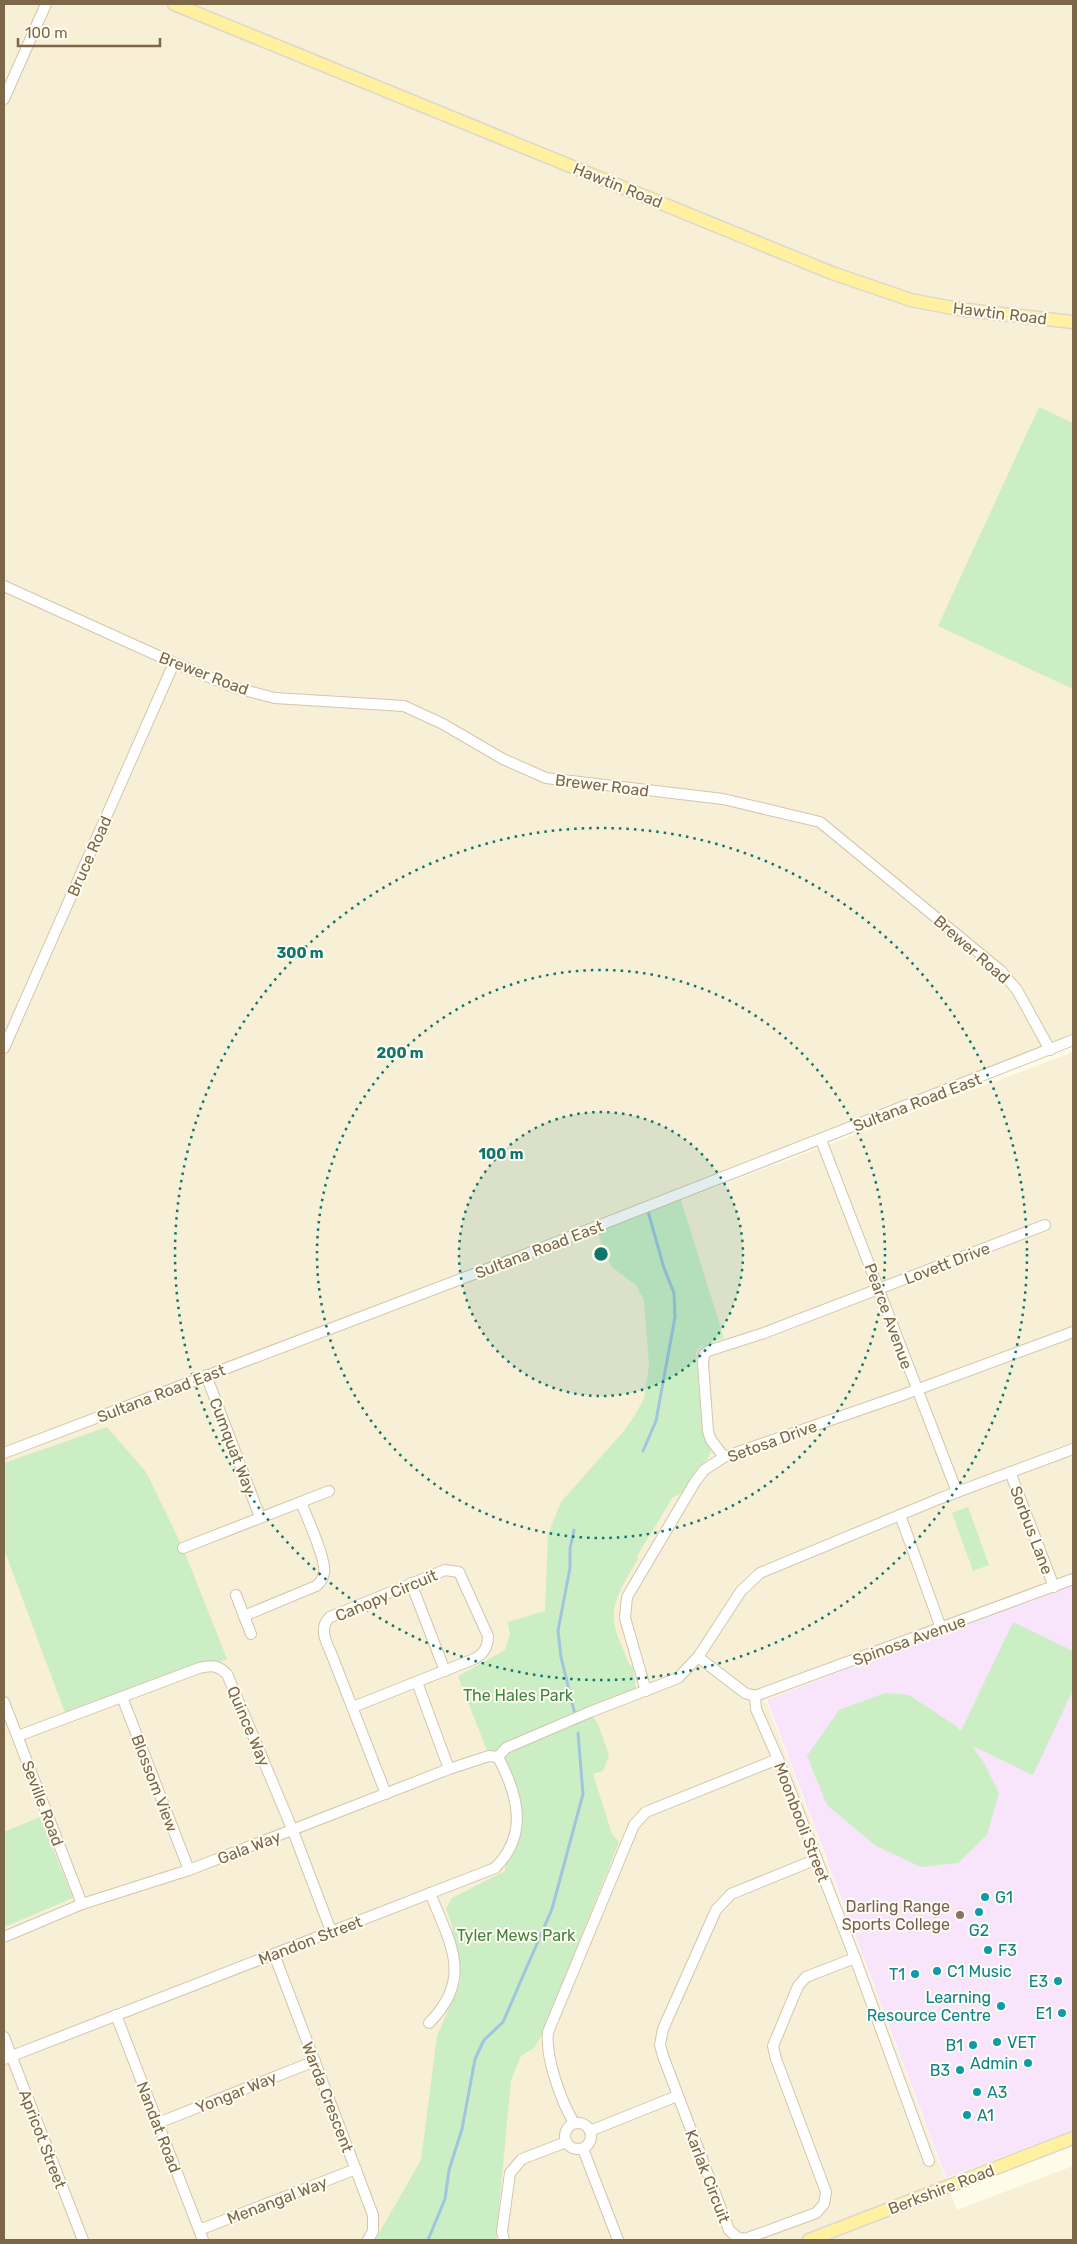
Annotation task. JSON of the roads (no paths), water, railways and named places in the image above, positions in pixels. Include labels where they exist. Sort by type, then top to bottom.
[{"type":"main road","name":"Hawtin Road","points":[[177,4],[832,273],[911,300],[958,309],[1073,322]]},
{"type":"main road","name":"Berkshire Road","points":[[808,2240],[1073,2138]]},
{"type":"street","points":[[4,99],[46,4]]},
{"type":"street","name":"Brewer Road","points":[[4,586],[174,663],[236,688],[274,698],[404,706],[443,724],[503,759],[546,778],[723,799],[820,822],[1001,970],[1018,990],[1050,1050]]},
{"type":"street","name":"Bruce Road","points":[[4,1048],[174,663]]},
{"type":"street","name":"Sultana Road East","points":[[4,1453],[516,1258],[1073,1040]]},
{"type":"street","name":"Pearce Avenue","points":[[821,1140],[957,1492]]},
{"type":"street","name":"Lovett Drive","points":[[724,1457],[711,1440],[708,1431],[704,1354],[711,1349],[764,1333],[1045,1225]]},
{"type":"street","name":"Setosa Drive","points":[[646,1691],[625,1618],[627,1597],[704,1470],[724,1457],[1073,1332]]},
{"type":"street","name":"Cumquat Way","points":[[206,1375],[260,1517]]},
{"type":"street","name":"Gala Way","points":[[4,1937],[82,1904],[189,1870],[449,1769],[496,1756],[506,1748],[576,1718],[678,1678],[698,1657],[734,1601],[749,1582],[760,1573],[773,1566],[838,1542],[957,1492],[1073,1449]]},
{"type":"street","name":"Sorbus Lane","points":[[1010,1472],[1054,1587]]},
{"type":"street","points":[[183,1548],[329,1491]]},
{"type":"street","points":[[244,1616],[316,1586],[322,1580],[325,1571],[322,1559],[301,1502]]},
{"type":"street","points":[[900,1515],[940,1628]]},
{"type":"street","name":"Canopy Circuit","points":[[353,1707],[474,1659],[483,1652],[488,1644],[488,1636],[459,1572],[446,1570],[411,1583],[330,1618],[324,1626],[325,1638],[386,1794]]},
{"type":"street","name":"Spinosa Avenue","points":[[755,1696],[1073,1579]]},
{"type":"street","points":[[411,1583],[445,1671]]},
{"type":"street","points":[[236,1595],[251,1634]]},
{"type":"street","points":[[698,1657],[745,1693],[755,1696]]},
{"type":"street","name":"Quince Way","points":[[18,1736],[199,1668],[211,1665],[222,1668],[227,1674],[293,1831],[331,1931]]},
{"type":"street","points":[[417,1682],[449,1769]]},
{"type":"street","name":"Moonbooli Street","points":[[755,1696],[756,1708],[778,1759],[855,1958],[929,2161]]},
{"type":"street","name":"Blossom View","points":[[122,1697],[189,1870]]},
{"type":"street","name":"Seville Road","points":[[4,1702],[82,1904]]},
{"type":"street","name":"Mandon Street","points":[[8,2057],[495,1868],[506,1857],[516,1828],[518,1809],[509,1780],[496,1756]]},
{"type":"street","points":[[574,2123],[549,2060],[548,2032],[630,1832],[646,1812],[778,1759]]},
{"type":"street","name":"Karlak Circuit","points":[[817,1859],[731,1894],[716,1910],[663,2029],[660,2050],[729,2230],[737,2237],[745,2239],[816,2213],[824,2204],[826,2192],[776,2059],[773,2046],[792,1997],[806,1977],[855,1958]]},
{"type":"street","points":[[429,2023],[440,2012],[452,1986],[456,1967],[454,1951],[430,1893]]},
{"type":"street","name":"Warda Crescent","points":[[274,1954],[373,2214],[373,2230],[368,2240]]},
{"type":"street","name":"Nandat Road","points":[[116,2015],[201,2235]]},
{"type":"street","name":"Apricot Street","points":[[4,2037],[8,2057],[83,2240]]},
{"type":"street","name":"Yongar Way","points":[[158,2123],[315,2061]]},
{"type":"street","points":[[590,2131],[677,2096]]},
{"type":"street","points":[[574,2123],[585,2125],[590,2131],[591,2139],[582,2149],[571,2148],[566,2142],[567,2128],[574,2123]]},
{"type":"street","points":[[504,2240],[502,2232],[510,2173],[522,2159],[566,2142]]},
{"type":"street","points":[[582,2149],[618,2240]]},
{"type":"street","name":"Menangal Way","points":[[201,2235],[356,2170]]},
{"type":"waterway","points":[[643,1451],[656,1421],[675,1317],[674,1293],[664,1268],[647,1208]]},
{"type":"waterway","points":[[574,1530],[570,1549],[570,1568],[558,1631],[561,1657],[577,1723]]},
{"type":"waterway","points":[[428,2240],[445,2199],[449,2170],[462,2129],[475,2059],[484,2040],[503,2022],[552,1909],[583,1794],[578,1733]]},
{"type":"place","name":"G1","points":[[985,1897]]},
{"type":"place","name":"G2","points":[[979,1912]]},
{"type":"place","name":"Darling Range Sports College","points":[[960,1915]]},
{"type":"place","name":"F3","points":[[988,1950]]},
{"type":"place","name":"C1 Music","points":[[937,1971]]},
{"type":"place","name":"T1","points":[[915,1974]]},
{"type":"place","name":"E3","points":[[1058,1981]]},
{"type":"place","name":"Learning Resource Centre","points":[[1001,2006]]},
{"type":"place","name":"E1","points":[[1062,2013]]},
{"type":"place","name":"VET","points":[[997,2042]]},
{"type":"place","name":"B1","points":[[973,2045]]},
{"type":"place","name":"Admin","points":[[1028,2063]]},
{"type":"place","name":"B3","points":[[960,2070]]},
{"type":"place","name":"A3","points":[[977,2092]]},
{"type":"place","name":"A1","points":[[967,2115]]},
{"type":"park label","name":"The Hales Park","points":[[518,1695]]},
{"type":"park label","name":"Tyler Mews Park","points":[[516,1935]]}]
